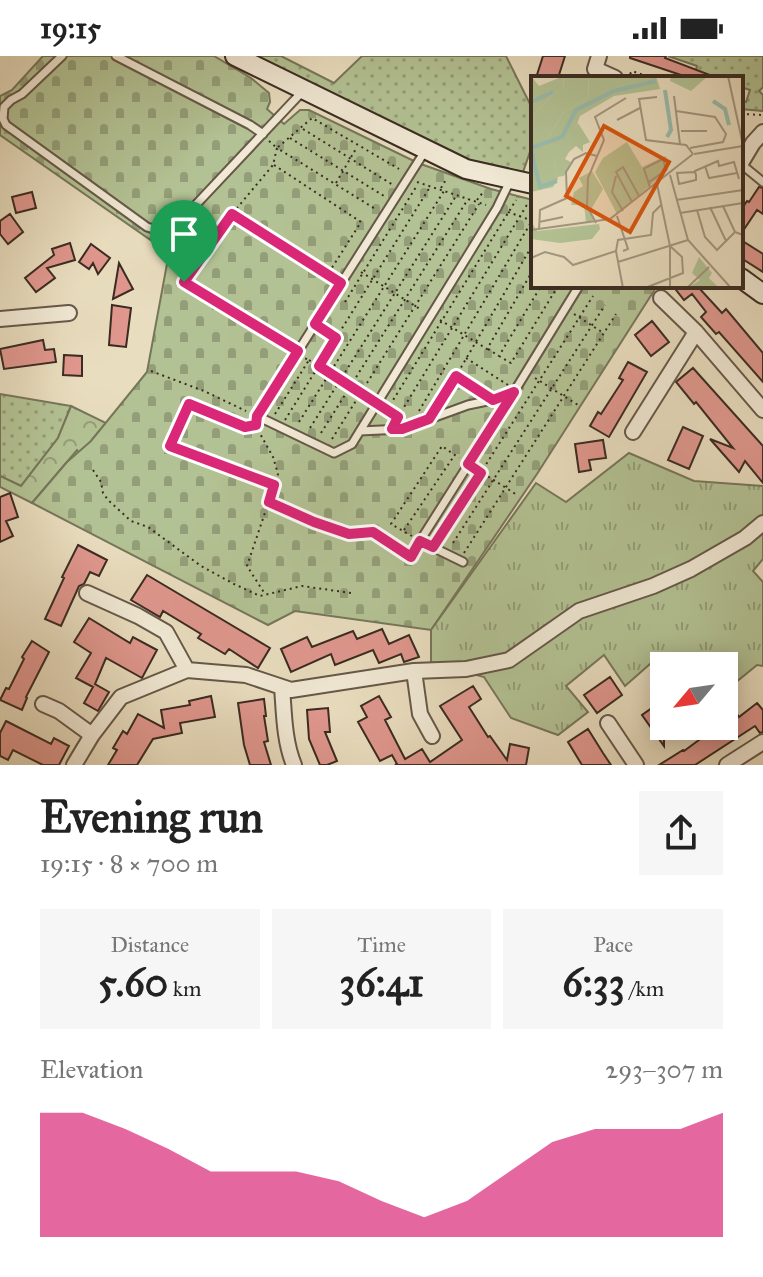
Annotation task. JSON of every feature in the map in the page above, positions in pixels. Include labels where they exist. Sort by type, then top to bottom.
[{"type":"street","points":[[599,56],[595,69],[611,76]]},
{"type":"street","points":[[240,57],[303,91],[466,169],[531,184]]},
{"type":"street","points":[[743,160],[763,132]]},
{"type":"street","points":[[743,279],[763,294]]},
{"type":"street","points":[[661,298],[696,332],[763,410]]},
{"type":"street","points":[[0,319],[69,313]]},
{"type":"street","points":[[633,432],[696,332]]},
{"type":"street","points":[[74,765],[121,697],[187,670],[246,675],[291,690],[414,671],[466,669],[509,660],[579,611],[653,586],[691,569],[745,538],[763,523]]},
{"type":"street","points":[[87,593],[166,632],[187,670]]},
{"type":"street","points":[[414,671],[420,714],[432,736]]},
{"type":"street","points":[[282,687],[285,725],[294,765]]},
{"type":"street","points":[[43,704],[59,711],[92,735]]},
{"type":"street","points":[[608,723],[636,765]]},
{"type":"street","points":[[727,765],[763,742]]},
{"type":"lane","points":[[62,56],[4,107],[6,125],[147,227],[160,231],[173,229],[303,91]]},
{"type":"lane","points":[[116,56],[263,134]]},
{"type":"lane","points":[[425,151],[257,416],[334,453],[352,444],[497,208],[511,179]]},
{"type":"lane","points":[[743,165],[763,182]]},
{"type":"lane","points":[[184,282],[297,352]]},
{"type":"lane","points":[[461,561],[420,541],[578,288]]},
{"type":"lane","points":[[360,431],[402,429],[515,391]]},
{"type":"path","points":[[628,76],[632,71],[646,76]]},
{"type":"path","points":[[743,114],[763,115]]},
{"type":"path","points":[[184,282],[232,214],[273,165],[277,148],[312,118],[402,171],[407,179],[497,208]]},
{"type":"path","points":[[301,128],[401,189]]},
{"type":"path","points":[[263,134],[277,148],[385,214]]},
{"type":"path","points":[[289,138],[393,201]]},
{"type":"path","points":[[335,184],[358,145]]},
{"type":"path","points":[[273,165],[361,222],[327,275]]},
{"type":"path","points":[[292,433],[385,286],[447,178]]},
{"type":"path","points":[[334,295],[345,302],[419,182]]},
{"type":"path","points":[[280,428],[431,186]]},
{"type":"path","points":[[326,450],[484,191]]},
{"type":"path","points":[[303,439],[456,195]]},
{"type":"path","points":[[314,444],[468,199]]},
{"type":"path","points":[[516,200],[387,410],[398,417],[528,203]]},
{"type":"path","points":[[508,212],[531,220]]},
{"type":"path","points":[[232,214],[341,283]]},
{"type":"path","points":[[410,426],[531,223]]},
{"type":"path","points":[[429,419],[531,247]]},
{"type":"path","points":[[352,266],[511,363],[557,288]]},
{"type":"path","points":[[487,349],[531,273]]},
{"type":"path","points":[[499,356],[540,288]]},
{"type":"path","points":[[433,547],[593,296]]},
{"type":"path","points":[[446,554],[605,305]]},
{"type":"path","points":[[566,309],[604,333]]},
{"type":"path","points":[[461,561],[616,314]]},
{"type":"path","points":[[315,324],[336,338]]},
{"type":"path","points":[[297,352],[377,403]]},
{"type":"path","points":[[466,358],[515,391]]},
{"type":"path","points":[[270,422],[309,360]]},
{"type":"path","points":[[151,371],[257,416]]},
{"type":"path","points":[[527,372],[578,405]]},
{"type":"path","points":[[456,376],[493,400]]},
{"type":"path","points":[[265,594],[247,566],[278,474],[273,457],[256,425],[245,427],[189,404],[170,446],[274,485]]},
{"type":"path","points":[[269,502],[349,534],[373,532],[411,557],[420,541],[391,524],[442,446],[517,495]]},
{"type":"path","points":[[404,531],[454,455]]},
{"type":"path","points":[[93,470],[108,500],[131,521],[148,527],[201,566],[260,596],[302,586],[351,593]]},
{"type":"green space","points":[[43,56],[214,56],[269,93],[267,109],[284,124],[300,110],[309,110],[418,163],[531,199],[531,288],[656,288],[537,474],[431,630],[295,611],[268,625],[32,503],[67,462],[91,441],[147,372],[169,253],[0,135],[0,96],[12,90]]},
{"type":"green space","points":[[257,56],[281,56],[334,83],[362,56],[506,56],[531,106],[531,149],[522,175],[464,160]]},
{"type":"green space","points":[[668,56],[763,56],[763,87],[759,91],[763,95],[763,111],[743,109],[743,101],[746,102],[750,90],[743,88],[743,76],[694,76],[697,66]]},
{"type":"green space","points":[[0,394],[71,406],[58,438],[21,486],[0,476]]},
{"type":"green space","points":[[71,406],[106,423],[91,441],[89,465],[77,450],[32,503],[0,487],[0,476],[21,486],[58,438]]},
{"type":"green space","points":[[629,453],[694,481],[763,486],[763,559],[753,571],[763,582],[763,666],[757,665],[738,681],[738,652],[650,652],[650,664],[625,686],[604,655],[566,686],[588,712],[558,735],[511,718],[484,677],[431,662],[431,630],[536,483],[566,502]]},
{"type":"building","points":[[543,56],[565,56],[559,76],[537,76]]},
{"type":"building","points":[[666,56],[710,75],[684,76],[630,58]]},
{"type":"building","points":[[759,187],[763,188],[763,214],[757,210],[743,231],[743,207]]},
{"type":"building","points":[[32,192],[36,208],[16,213],[12,197]]},
{"type":"building","points":[[10,214],[23,232],[8,244],[0,234],[0,221]]},
{"type":"building","points":[[743,241],[763,254],[763,272],[743,259]]},
{"type":"building","points":[[70,243],[75,260],[47,268],[55,278],[36,292],[25,278],[54,255],[52,249]]},
{"type":"building","points":[[91,244],[110,258],[98,274],[93,263],[89,269],[79,262]]},
{"type":"building","points":[[119,263],[133,289],[113,299]]},
{"type":"building","points":[[675,288],[699,288],[722,313],[726,309],[763,353],[763,382],[719,332],[716,334],[701,317],[706,312],[692,294],[684,300]]},
{"type":"building","points":[[112,305],[131,308],[126,347],[109,345]]},
{"type":"building","points":[[652,321],[669,342],[651,356],[635,335]]},
{"type":"building","points":[[43,340],[45,350],[54,349],[56,362],[4,369],[0,349]]},
{"type":"building","points":[[64,355],[82,356],[82,376],[63,375]]},
{"type":"building","points":[[628,362],[647,372],[609,437],[590,426],[623,380],[619,378]]},
{"type":"building","points":[[693,368],[763,446],[763,483],[745,461],[739,472],[710,439],[733,448],[676,382]]},
{"type":"building","points":[[683,427],[703,436],[689,469],[668,460]]},
{"type":"building","points":[[603,440],[606,458],[589,460],[591,470],[579,472],[575,444]]},
{"type":"building","points":[[10,493],[18,517],[6,521],[13,536],[0,542],[0,497]]},
{"type":"building","points":[[78,545],[107,560],[99,576],[90,572],[84,584],[79,586],[61,626],[45,619]]},
{"type":"building","points":[[147,575],[270,648],[258,668],[229,649],[225,654],[198,638],[201,634],[163,611],[160,617],[131,600]]},
{"type":"building","points":[[89,618],[130,643],[133,637],[157,650],[142,678],[106,658],[95,684],[109,692],[98,711],[84,703],[93,687],[76,678],[91,653],[74,642]]},
{"type":"building","points":[[382,629],[389,644],[409,635],[419,657],[404,662],[401,654],[379,663],[373,650],[335,665],[331,654],[291,672],[281,649],[307,637],[312,647],[353,631],[357,639]]},
{"type":"building","points":[[32,641],[49,652],[22,710],[0,700],[6,688],[9,689]]},
{"type":"building","points":[[610,677],[622,695],[597,713],[584,695]]},
{"type":"building","points":[[473,686],[481,699],[469,707],[488,737],[507,760],[510,744],[529,748],[526,765],[395,765],[392,755],[380,761],[358,722],[367,717],[361,706],[379,696],[391,717],[385,720],[405,759],[422,749],[430,762],[462,740],[440,706]]},
{"type":"building","points":[[211,696],[215,717],[180,723],[182,733],[153,739],[137,765],[108,765],[123,731],[127,734],[138,714],[164,728],[161,710],[190,705],[189,701]]},
{"type":"building","points":[[264,699],[268,741],[264,742],[271,765],[250,765],[238,703]]},
{"type":"building","points":[[757,703],[763,710],[763,732],[760,733],[755,726],[738,737],[739,717]]},
{"type":"building","points":[[328,708],[330,732],[325,732],[337,761],[320,765],[309,739],[307,710]]},
{"type":"building","points":[[650,709],[650,726],[642,715]]},
{"type":"building","points":[[6,721],[51,744],[54,738],[69,746],[59,765],[43,765],[13,750],[8,760],[0,756],[0,733]]},
{"type":"building","points":[[588,729],[611,765],[582,765],[568,742]]},
{"type":"building","points":[[699,740],[733,740],[695,765],[659,765]]},
{"type":"route","points":[[232,214],[341,283],[315,324],[336,338],[319,366],[398,417],[392,429],[402,429],[429,419],[456,376],[493,400],[514,392],[468,464],[481,473],[433,547],[420,541],[411,557],[373,532],[349,534],[314,522],[269,502],[274,485],[170,446],[189,404],[245,427],[256,425],[257,416],[298,351],[184,282],[232,214]]}]
